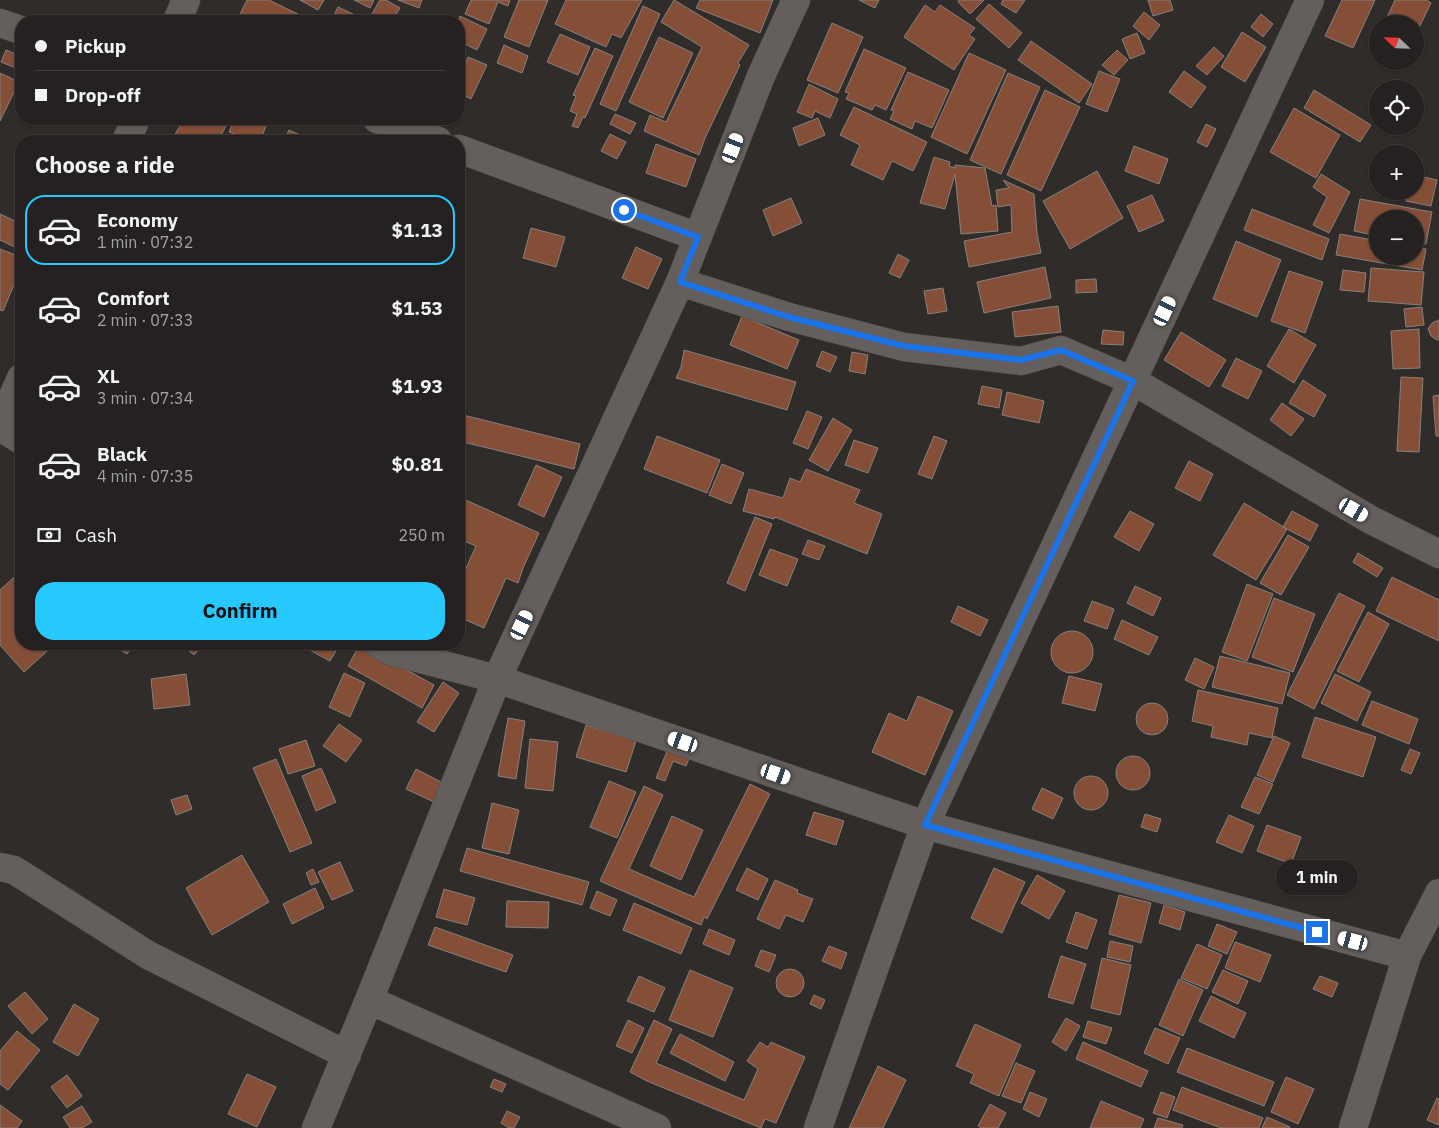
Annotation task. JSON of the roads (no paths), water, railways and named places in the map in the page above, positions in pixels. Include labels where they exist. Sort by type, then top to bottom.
[{"type":"street","points":[[180,15],[186,0]]},
{"type":"street","points":[[316,1128],[497,679],[680,282],[761,76],[796,0]]},
{"type":"street","points":[[818,1128],[925,825],[1310,0]]},
{"type":"street","points":[[0,23],[15,28]]},
{"type":"street","points":[[394,125],[421,135]]},
{"type":"street","points":[[465,151],[698,237]]},
{"type":"street","points":[[680,282],[789,317],[904,346],[1021,360],[1061,350],[1133,381],[1371,520],[1439,554]]},
{"type":"street","points":[[15,392],[0,427],[15,436]]},
{"type":"street","points":[[388,650],[497,679],[925,825],[1407,956]]},
{"type":"street","points":[[0,867],[14,870],[148,955],[347,1055]]},
{"type":"street","points":[[1353,1128],[1407,956],[1439,893]]},
{"type":"street","points":[[369,1000],[658,1128]]}]
